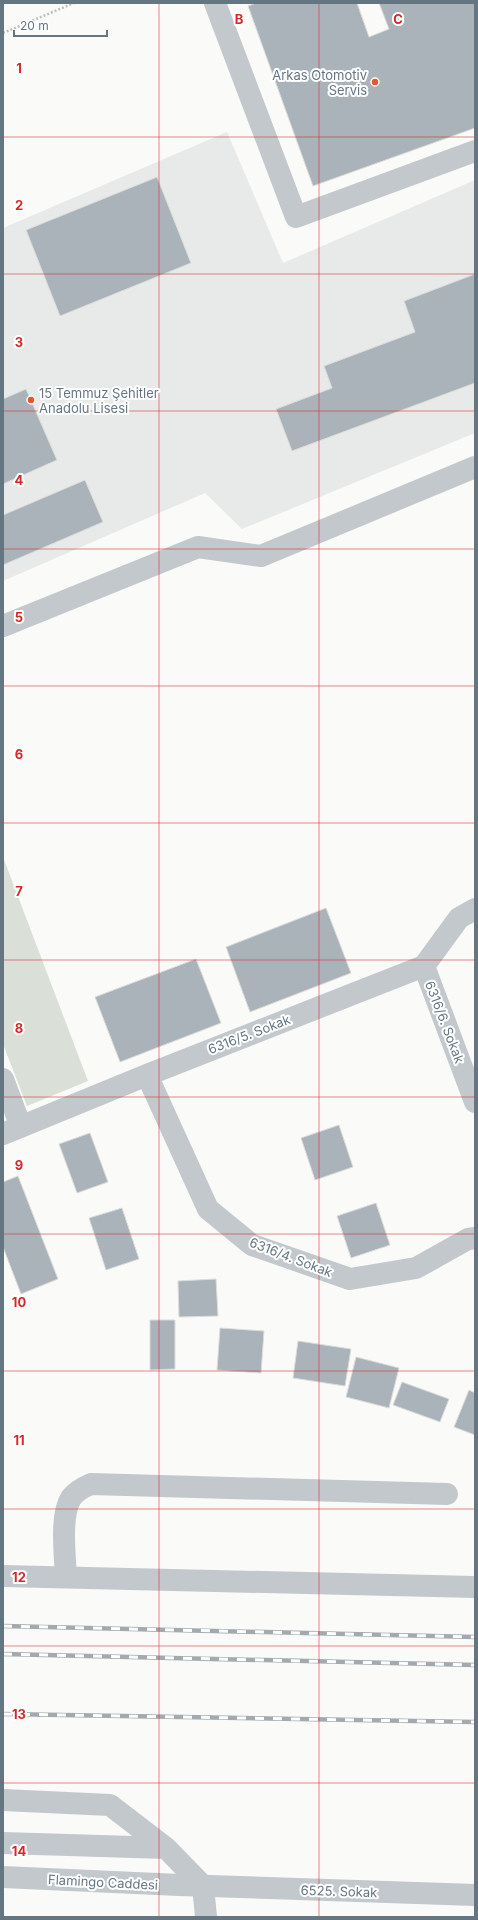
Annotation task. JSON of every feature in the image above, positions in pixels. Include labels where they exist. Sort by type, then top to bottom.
[{"type":"street","points":[[215,3],[296,217],[475,151]]},
{"type":"street","points":[[3,626],[198,547],[261,556],[475,467]]},
{"type":"street","points":[[424,966],[459,918],[475,909]]},
{"type":"street","name":"6316/5. Sokak","points":[[12,1130],[424,966]]},
{"type":"street","name":"6316/6. Sokak","points":[[424,966],[475,1102]]},
{"type":"street","name":"6316/4. Sokak","points":[[147,1075],[208,1209],[252,1244],[350,1279],[416,1268],[468,1239],[475,1238]]},
{"type":"street","points":[[3,1079],[12,1130]]},
{"type":"street","points":[[66,1577],[65,1519],[67,1506],[72,1496],[81,1488],[91,1484],[447,1494]]},
{"type":"street","points":[[3,1576],[475,1586]]},
{"type":"street","points":[[3,1800],[110,1805],[166,1848],[203,1886],[206,1917]]},
{"type":"street","points":[[3,1843],[166,1848]]},
{"type":"street","name":"Flamingo Caddesi","points":[[3,1877],[203,1886]]},
{"type":"street","name":"6525. Sokak","points":[[203,1886],[475,1895]]},
{"type":"path","points":[[3,33],[74,3]]},
{"type":"shaded area","points":[[227,132],[283,263],[475,180],[475,433],[242,529],[205,493],[3,581],[3,228]]},
{"type":"shaded area","points":[[3,857],[88,1081],[27,1106],[3,1044]]},
{"type":"building","name":"Arkas Otomotiv Servis","points":[[256,3],[357,3],[369,37],[389,29],[379,3],[475,3],[475,128],[313,186],[248,6]]},
{"type":"building","points":[[157,177],[191,263],[60,316],[26,230]]},
{"type":"building","points":[[475,274],[475,383],[292,451],[276,409],[332,388],[324,366],[415,332],[404,301]]},
{"type":"building","name":"15 Temmuz Şehitler Anadolu Lisesi","points":[[26,389],[57,460],[3,484],[3,399]]},
{"type":"building","points":[[85,480],[103,522],[3,565],[3,515]]},
{"type":"building","points":[[326,908],[351,973],[250,1012],[226,947]]},
{"type":"building","points":[[196,959],[221,1023],[120,1062],[95,997]]},
{"type":"building","points":[[339,1125],[353,1167],[315,1180],[301,1138]]},
{"type":"building","points":[[90,1133],[108,1182],[77,1193],[59,1144]]},
{"type":"building","points":[[18,1176],[58,1279],[21,1294],[3,1247],[3,1182]]},
{"type":"building","points":[[376,1203],[390,1245],[351,1258],[337,1216]]},
{"type":"building","points":[[122,1208],[139,1259],[106,1270],[89,1218]]},
{"type":"building","points":[[216,1279],[218,1316],[179,1317],[178,1281]]},
{"type":"building","points":[[150,1320],[175,1320],[175,1369],[150,1370]]},
{"type":"building","points":[[220,1328],[264,1331],[261,1373],[217,1370]]},
{"type":"building","points":[[298,1341],[351,1349],[345,1386],[293,1378]]},
{"type":"building","points":[[356,1357],[399,1368],[389,1408],[346,1397]]},
{"type":"building","points":[[402,1382],[449,1399],[440,1422],[393,1405]]},
{"type":"building","points":[[469,1390],[475,1393],[475,1435],[454,1427]]},
{"type":"railway","points":[[3,1626],[475,1637]]},
{"type":"railway","points":[[3,1654],[475,1665]]},
{"type":"railway","points":[[3,1714],[475,1722]]},
{"type":"place","name":"Arkas Otomotiv Servis","points":[[375,82]]},
{"type":"place","name":"15 Temmuz Şehitler Anadolu Lisesi","points":[[31,400]]}]
